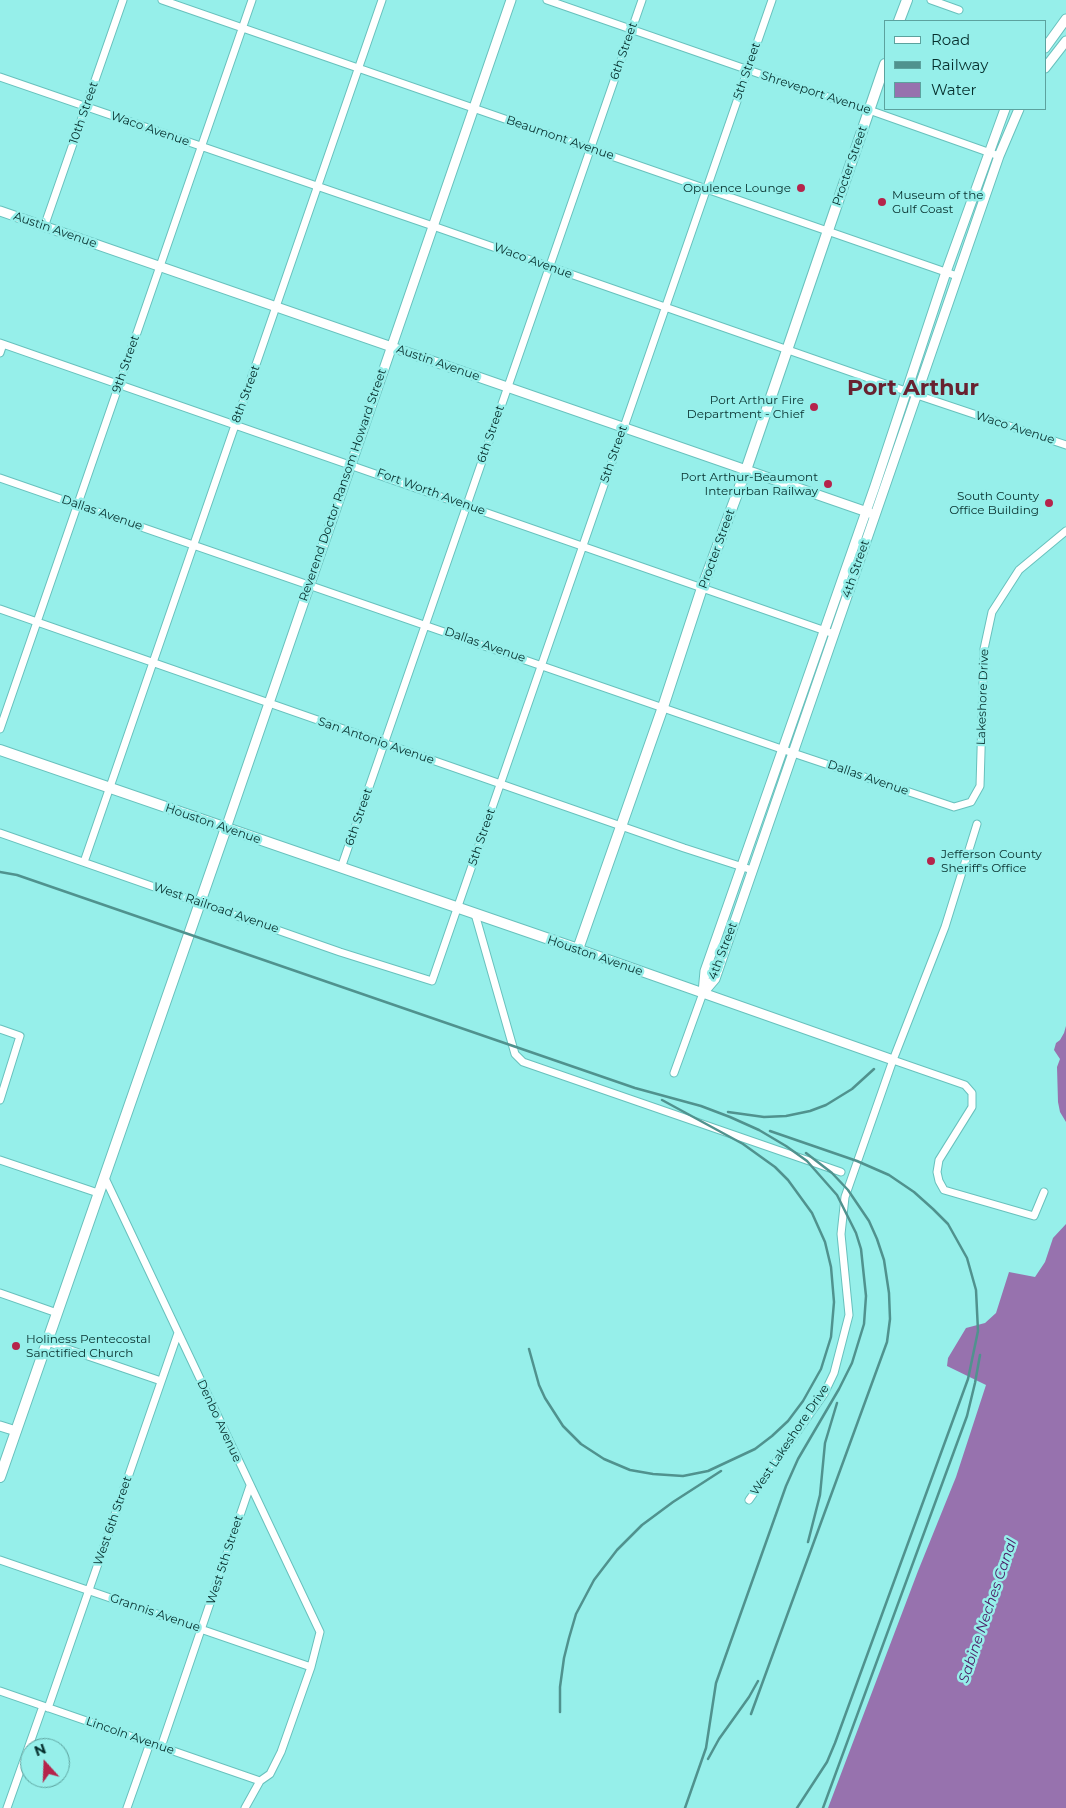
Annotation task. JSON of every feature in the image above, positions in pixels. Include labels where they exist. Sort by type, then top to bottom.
[{"type":"main road","points":[[899,20],[907,0]]},
{"type":"main road","name":"Procter Street","points":[[578,949],[622,827],[702,588],[746,470],[884,67]]},
{"type":"main road","name":"Houston Avenue","points":[[0,750],[578,949]]},
{"type":"main road","points":[[0,1477],[226,828]]},
{"type":"street","name":"10th Street","points":[[44,226],[123,0]]},
{"type":"street","name":"Beaumont Avenue","points":[[162,0],[957,276]]},
{"type":"street","name":"9th Street","points":[[0,728],[252,0]]},
{"type":"street","name":"8th Street","points":[[84,862],[382,0]]},
{"type":"street","name":"Reverend Doctor Ransom Howard Street","points":[[226,828],[512,0]]},
{"type":"street","name":"Shreveport Avenue","points":[[548,0],[999,156]]},
{"type":"street","name":"6th Street","points":[[341,868],[642,0]]},
{"type":"street","name":"5th Street","points":[[457,908],[772,0]]},
{"type":"street","points":[[931,0],[959,10]]},
{"type":"street","points":[[1046,47],[1066,18]]},
{"type":"street","points":[[1046,67],[1066,41]]},
{"type":"street","name":"Waco Avenue","points":[[0,77],[906,392],[1066,445]]},
{"type":"street","name":"4th Street","points":[[703,993],[705,971],[865,512],[946,272],[1005,110]]},
{"type":"street","name":"4th Street","points":[[703,993],[715,979],[957,276],[999,156],[1019,110]]},
{"type":"street","name":"Austin Avenue","points":[[0,211],[875,515]]},
{"type":"street","points":[[0,353],[2,343]]},
{"type":"street","name":"Fort Worth Avenue","points":[[2,343],[834,634]]},
{"type":"street","name":"Dallas Avenue","points":[[0,478],[941,804],[954,807],[971,802]]},
{"type":"street","name":"Lakeshore Drive","points":[[971,802],[980,786],[984,649],[992,612],[1019,570],[1066,531]]},
{"type":"street","name":"San Antonio Avenue","points":[[0,609],[622,827],[752,870]]},
{"type":"street","points":[[893,1060],[945,928],[977,824]]},
{"type":"street","name":"West Railroad Avenue","points":[[0,833],[340,952],[432,980],[457,908]]},
{"type":"street","points":[[474,914],[515,1054],[524,1062],[841,1172]]},
{"type":"street","name":"Houston Avenue","points":[[578,949],[965,1085],[972,1093],[972,1107],[940,1160],[937,1172],[938,1180],[944,1190],[1034,1216],[1044,1192]]},
{"type":"street","points":[[674,1073],[703,993]]},
{"type":"street","points":[[0,1029],[20,1036],[0,1100]]},
{"type":"street","name":"West Lakeshore Drive","points":[[749,1500],[824,1394],[834,1373],[848,1315],[841,1234],[845,1197],[893,1060]]},
{"type":"street","points":[[0,1160],[98,1193]]},
{"type":"street","name":"Denbo Avenue","points":[[104,1176],[320,1632],[311,1667],[281,1752],[270,1774],[260,1781],[245,1808]]},
{"type":"street","points":[[0,1293],[57,1313]]},
{"type":"street","name":"West 6th Street","points":[[8,1808],[89,1590],[178,1333]]},
{"type":"street","points":[[47,1342],[161,1382]]},
{"type":"street","points":[[0,1426],[16,1431]]},
{"type":"street","name":"West 5th Street","points":[[161,1747],[250,1486]]},
{"type":"street","name":"Grannis Avenue","points":[[0,1560],[311,1667]]},
{"type":"street","name":"Lincoln Avenue","points":[[0,1691],[260,1781]]},
{"type":"street","points":[[127,1808],[150,1743]]},
{"type":"water","points":[[1066,1026],[1066,1122],[1060,1112],[1058,1102],[1057,1067],[1060,1059],[1054,1050]]},
{"type":"water","name":"Sabine Neches Canal","points":[[1066,1224],[1066,1808],[828,1808],[918,1571],[956,1477],[986,1385],[947,1366],[948,1358],[966,1328],[985,1323],[996,1313],[1009,1272],[1035,1277],[1045,1262],[1053,1238]]},
{"type":"railway","points":[[0,872],[17,875],[635,1088],[701,1106],[730,1117],[759,1130],[807,1161],[837,1195],[856,1233],[861,1249],[866,1296],[864,1324],[852,1363],[798,1459],[786,1486],[716,1683],[706,1748],[685,1808]]},
{"type":"railway","points":[[728,1112],[764,1117],[786,1116],[810,1111],[826,1105],[852,1089],[874,1069]]},
{"type":"railway","points":[[529,1349],[539,1385],[563,1426],[581,1444],[604,1459],[630,1470],[653,1474],[683,1476],[708,1471],[755,1449],[788,1421],[803,1401],[821,1369],[831,1337],[834,1302],[831,1267],[825,1242],[812,1213],[788,1180],[775,1167],[743,1144],[662,1100]]},
{"type":"railway","points":[[770,1131],[857,1161],[889,1175],[914,1192],[933,1209],[948,1224],[967,1258],[976,1290],[978,1331],[968,1379],[835,1743],[827,1762],[797,1808]]},
{"type":"railway","points":[[751,1714],[887,1342],[890,1319],[889,1293],[884,1260],[869,1221],[848,1190],[832,1173],[806,1153]]},
{"type":"railway","points":[[823,1808],[967,1416],[980,1355]]},
{"type":"railway","points":[[808,1542],[820,1495],[825,1443],[837,1403]]},
{"type":"railway","points":[[560,1712],[560,1687],[569,1638],[576,1614],[594,1580],[617,1550],[642,1525],[721,1471]]},
{"type":"railway","points":[[708,1759],[719,1739],[758,1681]]},
{"type":"place","name":"Opulence Lounge","points":[[801,188]]},
{"type":"place","name":"Museum of the Gulf Coast","points":[[882,202]]},
{"type":"place","name":"Port Arthur Fire Department - Chief","points":[[814,407]]},
{"type":"place","name":"Port Arthur-Beaumont Interurban Railway","points":[[828,484]]},
{"type":"place","name":"South County Office Building","points":[[1049,503]]},
{"type":"place","name":"Jefferson County Sheriff's Office","points":[[931,861]]},
{"type":"place","name":"Holiness Pentecostal Sanctified Church","points":[[16,1346]]},
{"type":"district","name":"Port Arthur","points":[[913,389]]}]
